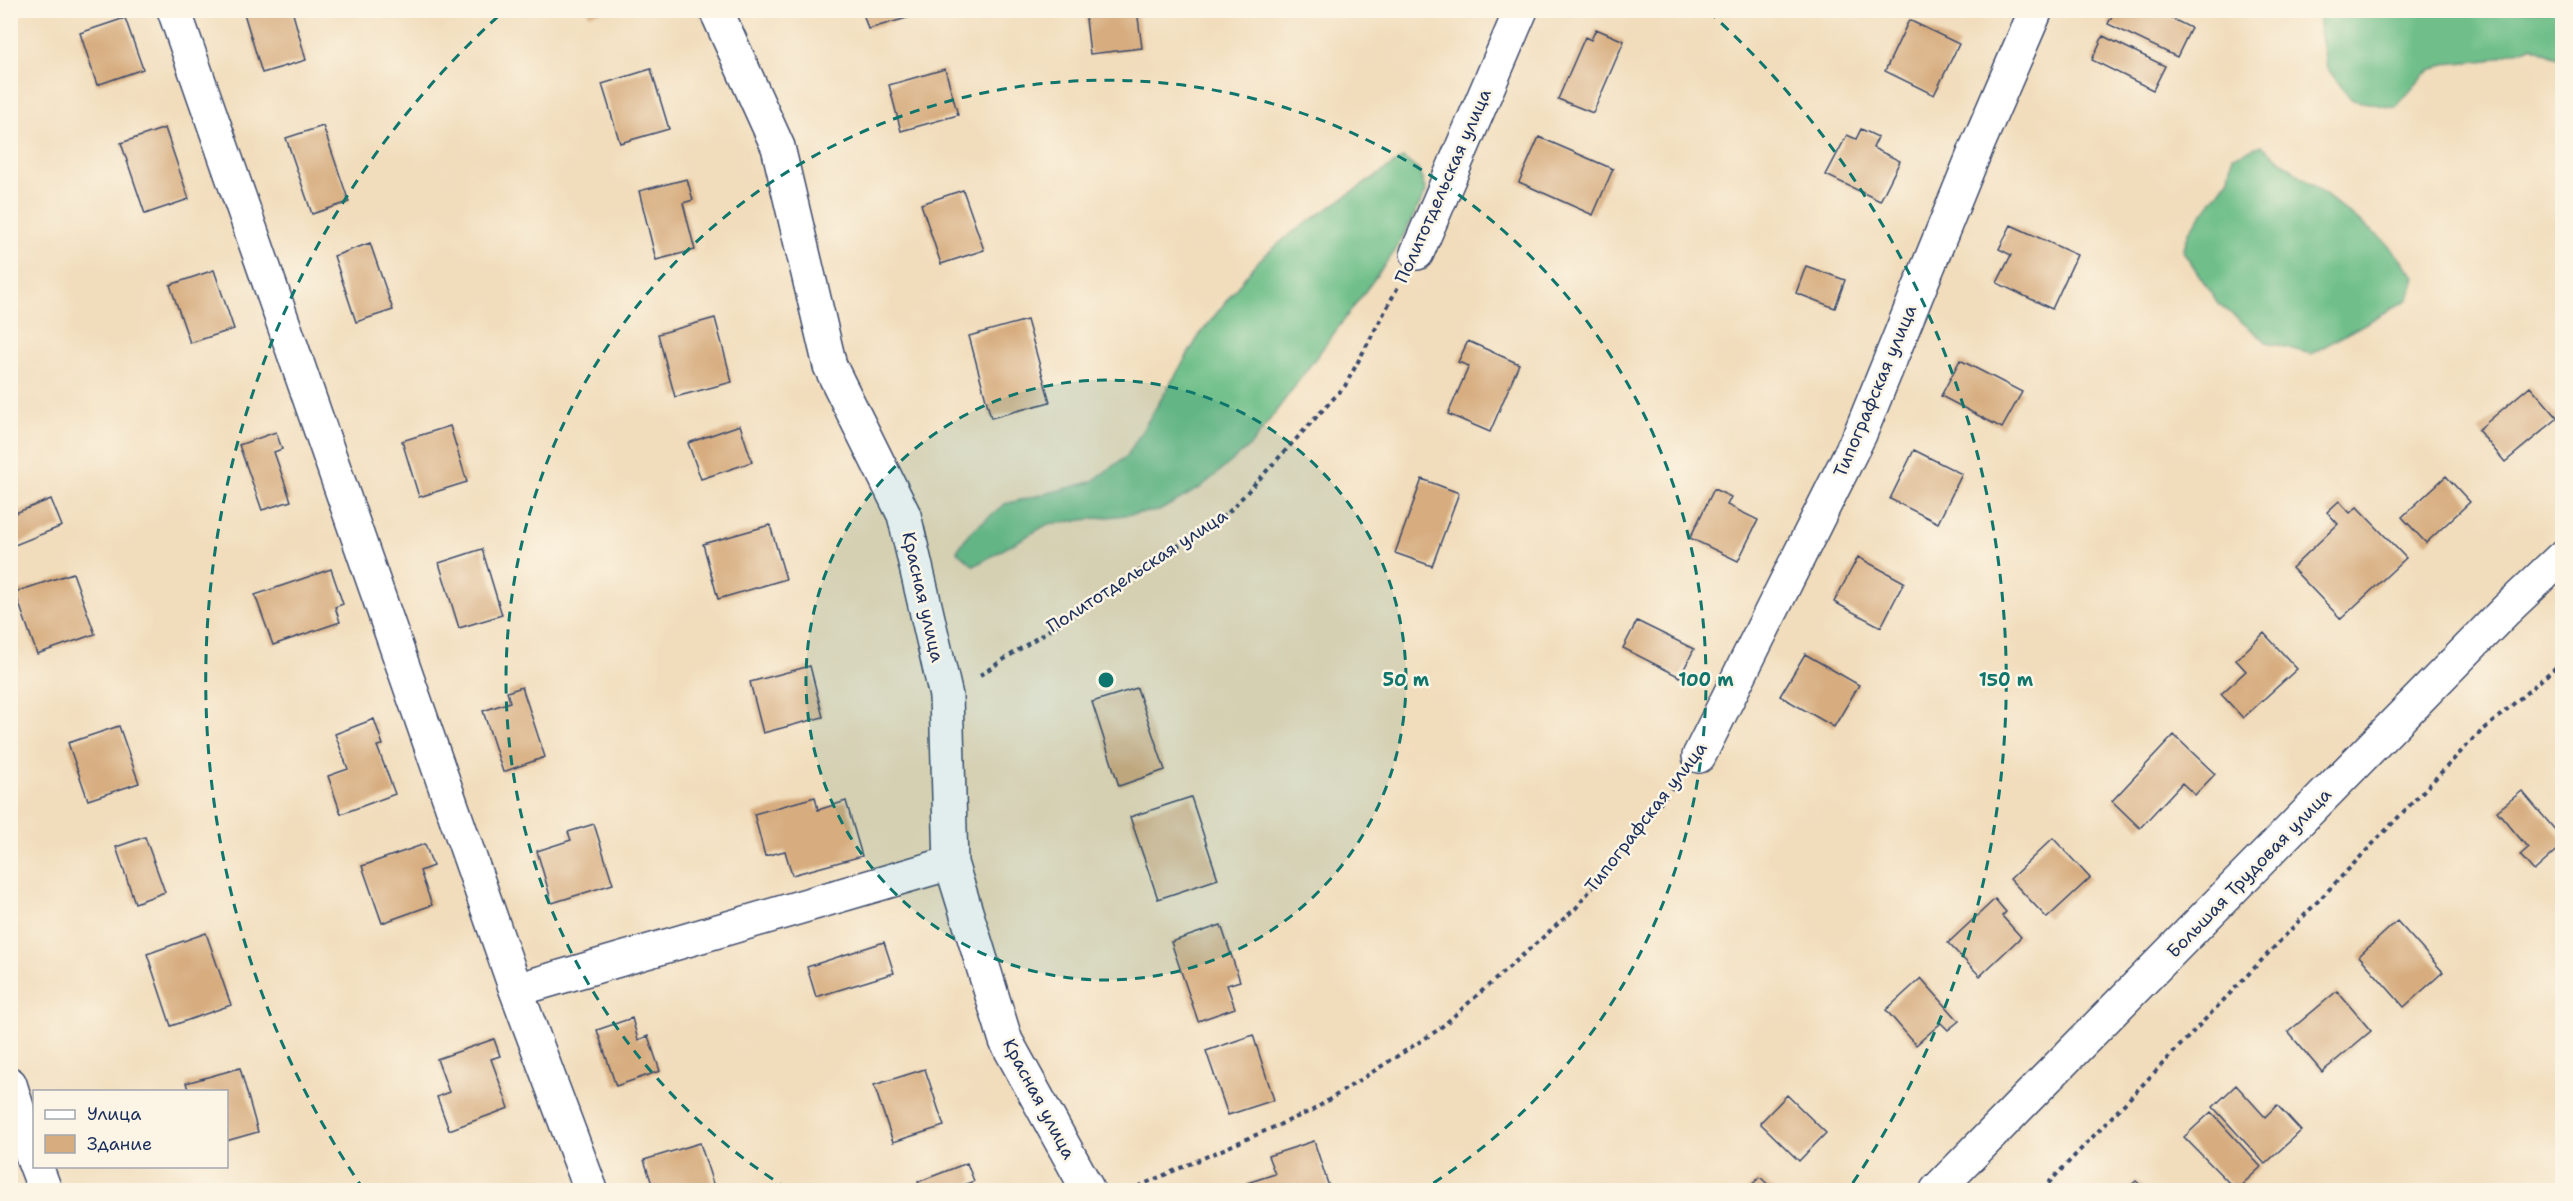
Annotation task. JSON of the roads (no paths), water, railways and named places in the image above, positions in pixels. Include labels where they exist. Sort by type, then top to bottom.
[{"type":"street","points":[[174,10],[516,990],[591,1191]]},
{"type":"street","name":"Красная улица","points":[[716,10],[778,147],[830,366],[904,515],[946,696],[951,863],[1006,1041],[1088,1191]]},
{"type":"street","name":"Политотдельская улица","points":[[1417,253],[1521,10]]},
{"type":"street","name":"Типографская улица","points":[[1699,756],[1860,434],[1978,144],[2036,10]]},
{"type":"street","name":"Большая Трудовая улица","points":[[1937,1191],[2506,610],[2562,557]]},
{"type":"street","points":[[516,990],[951,863]]},
{"type":"street","points":[[10,1084],[33,1159]]},
{"type":"street","points":[[36,1168],[45,1191]]}]
